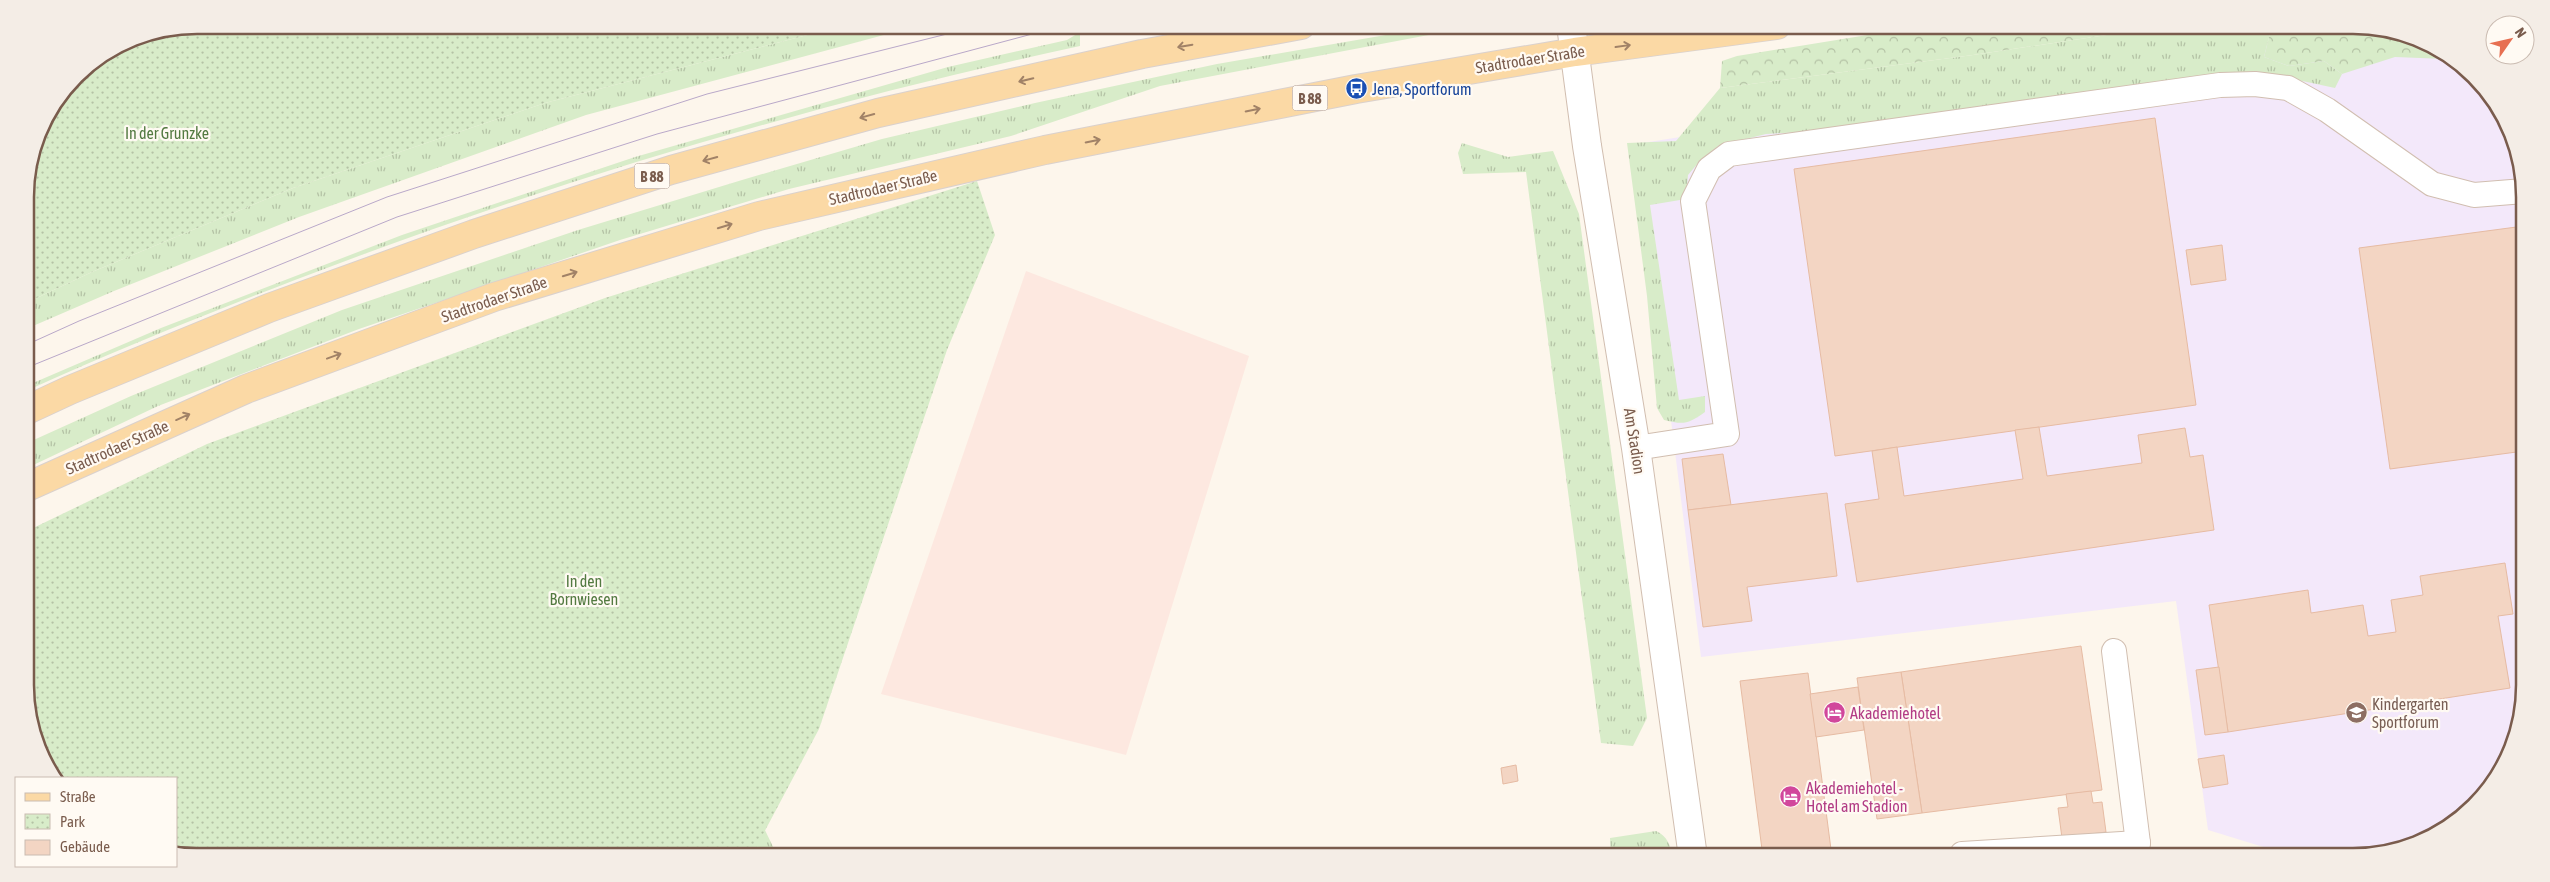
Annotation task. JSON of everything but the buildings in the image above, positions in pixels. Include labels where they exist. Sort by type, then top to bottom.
[{"type":"main road","name":"B 88","points":[[34,407],[269,308],[474,234],[670,170],[878,114],[1142,54],[1252,34]]},
{"type":"main road","name":"Stadtrodaer Straße","points":[[34,484],[246,389],[484,301],[759,216],[1045,150],[1356,89],[1575,52],[1710,34]]},
{"type":"street","name":"Am Stadion","points":[[1572,34],[1587,146],[1636,448],[1692,848]]},
{"type":"lane","points":[[1636,448],[1728,434],[1693,201],[1708,169],[1729,154],[2220,85],[2255,84],[2288,88],[2327,110],[2432,184],[2474,195],[2516,192]]},
{"type":"lane","points":[[2114,652],[2136,848]]},
{"type":"shaded area","points":[[2331,34],[2375,35],[2396,39],[2416,46],[2453,67],[2483,97],[2494,115],[2504,134],[2511,154],[2516,186],[2515,707],[2511,728],[2504,748],[2489,776],[2469,801],[2453,815],[2406,840],[2385,845],[2364,848],[2267,848],[2208,830],[2176,601],[1701,657],[1636,144]]},
{"type":"shaded area","points":[[1026,271],[1249,356],[1126,755],[881,694]]},
{"type":"green space","name":"In der Grunzke","points":[[186,34],[811,34],[545,103],[293,188],[92,272],[34,299],[34,186],[39,154],[46,134],[61,106],[81,81],[106,61],[134,46],[154,39]]},
{"type":"green space","points":[[811,34],[888,34],[586,115],[299,217],[114,291],[34,326],[34,299],[92,272],[293,188],[545,103]]},
{"type":"green space","points":[[1080,34],[1080,46],[881,93],[782,120],[585,178],[488,210],[261,293],[34,388],[34,383],[161,328],[402,235],[635,157],[948,67],[1067,40]]},
{"type":"green space","points":[[1391,34],[1434,34],[1160,86],[1011,136],[789,189],[620,240],[359,329],[158,406],[34,465],[34,440],[131,396],[342,310],[578,230],[882,139],[1035,103],[1217,64]]},
{"type":"green space","points":[[1873,34],[2113,34],[1973,55],[1720,88],[1722,61],[1737,56]]},
{"type":"green space","points":[[2113,34],[2270,34],[2264,57],[2289,66],[2324,61],[2342,74],[2335,88],[2255,71],[2184,79],[1855,129],[1766,134],[1718,146],[1699,162],[1688,175],[1686,199],[1650,205],[1679,400],[1705,396],[1705,412],[1694,419],[1681,423],[1664,420],[1657,408],[1647,296],[1627,143],[1676,141],[1720,88],[1973,55]]},
{"type":"green space","points":[[2270,34],[2353,34],[2375,35],[2396,39],[2416,46],[2440,59],[2395,57],[2342,74],[2324,61],[2289,66],[2264,57]]},
{"type":"green space","points":[[1462,143],[1508,157],[1553,151],[1579,214],[1647,718],[1633,746],[1601,743],[1526,172],[1463,174],[1458,153]]},
{"type":"green space","name":"In den Bornwiesen","points":[[977,181],[995,235],[947,350],[819,729],[756,848],[178,847],[178,777],[62,777],[42,738],[34,696],[34,528],[207,444],[605,298]]},
{"type":"green space","points":[[762,824],[774,848],[741,848]]},
{"type":"green space","points":[[1656,831],[1663,835],[1671,848],[1611,848],[1610,838]]},
{"type":"tram line","points":[[34,341],[79,321],[387,197],[707,94],[947,34]]},
{"type":"tram line","points":[[34,365],[397,217],[657,134],[1032,34]]},
{"type":"place","name":"Jena, Sportforum","points":[[1356,89]]},
{"type":"place","name":"Akademiehotel","points":[[1834,713]]},
{"type":"place","name":"Kindergarten Sportforum","points":[[2356,713]]},
{"type":"place","name":"Akademiehotel - Hotel am Stadion","points":[[1790,797]]}]
